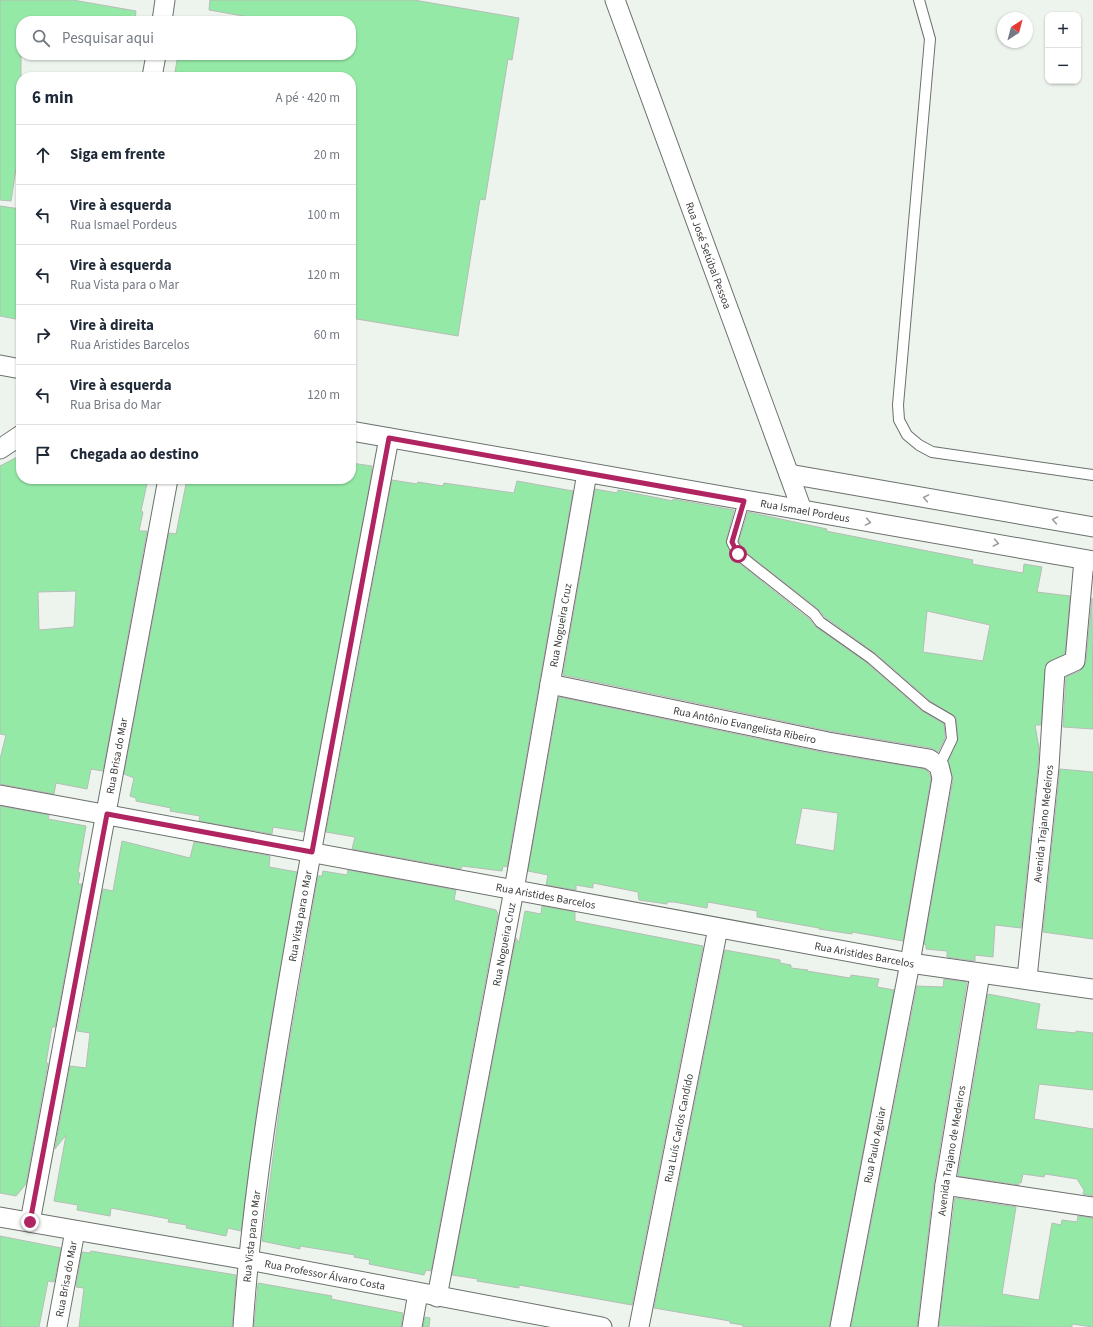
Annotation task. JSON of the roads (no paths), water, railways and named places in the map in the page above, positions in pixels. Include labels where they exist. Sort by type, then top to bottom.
[{"type":"street","points":[[163,16],[165,0]]},
{"type":"street","name":"Rua José Setúbal Pessoa","points":[[615,0],[802,510]]},
{"type":"street","points":[[153,72],[155,60]]},
{"type":"street","points":[[0,365],[16,369]]},
{"type":"street","name":"Rua Ismael Pordeus","points":[[356,432],[1089,561]]},
{"type":"street","points":[[0,449],[16,438]]},
{"type":"street","name":"Rua Vista para o Mar","points":[[243,1327],[248,1260],[275,1062],[312,852],[389,438]]},
{"type":"street","name":"Rua Nogueira Cruz","points":[[437,1297],[514,890],[587,473]]},
{"type":"street","points":[[789,474],[1093,527]]},
{"type":"street","name":"Rua Brisa do Mar","points":[[30,1222],[167,484]]},
{"type":"street","name":"Avenida Trajano Medeiros","points":[[1027,978],[1049,767],[1055,670],[1075,661],[1089,561]]},
{"type":"street","name":"Rua Antônio Evangelista Ribeiro","points":[[550,684],[828,742],[929,759],[939,766]]},
{"type":"street","name":"Rua Paulo Aguiar","points":[[840,1327],[910,963],[942,778],[939,766]]},
{"type":"street","name":"Rua Aristides Barcelos","points":[[0,795],[910,963],[980,974],[1027,978],[1093,989]]},
{"type":"street","name":"Rua Luís Carlos Candido","points":[[639,1327],[718,928]]},
{"type":"street","name":"Avenida Trajano de Medeiros","points":[[928,1327],[945,1185],[980,974]]},
{"type":"street","points":[[945,1185],[1093,1207]]},
{"type":"street","name":"Rua Professor Álvaro Costa","points":[[0,1217],[248,1260],[590,1326]]},
{"type":"street","name":"Rua Brisa do Mar","points":[[57,1327],[75,1231]]},
{"type":"street","points":[[412,1327],[418,1293]]},
{"type":"lane","points":[[919,0],[930,39],[901,360],[899,420],[906,435],[919,445],[932,452],[1093,475]]},
{"type":"lane","points":[[744,501],[732,542],[738,554],[814,614],[820,622],[871,658],[926,706],[950,720],[952,739],[939,766]]}]
